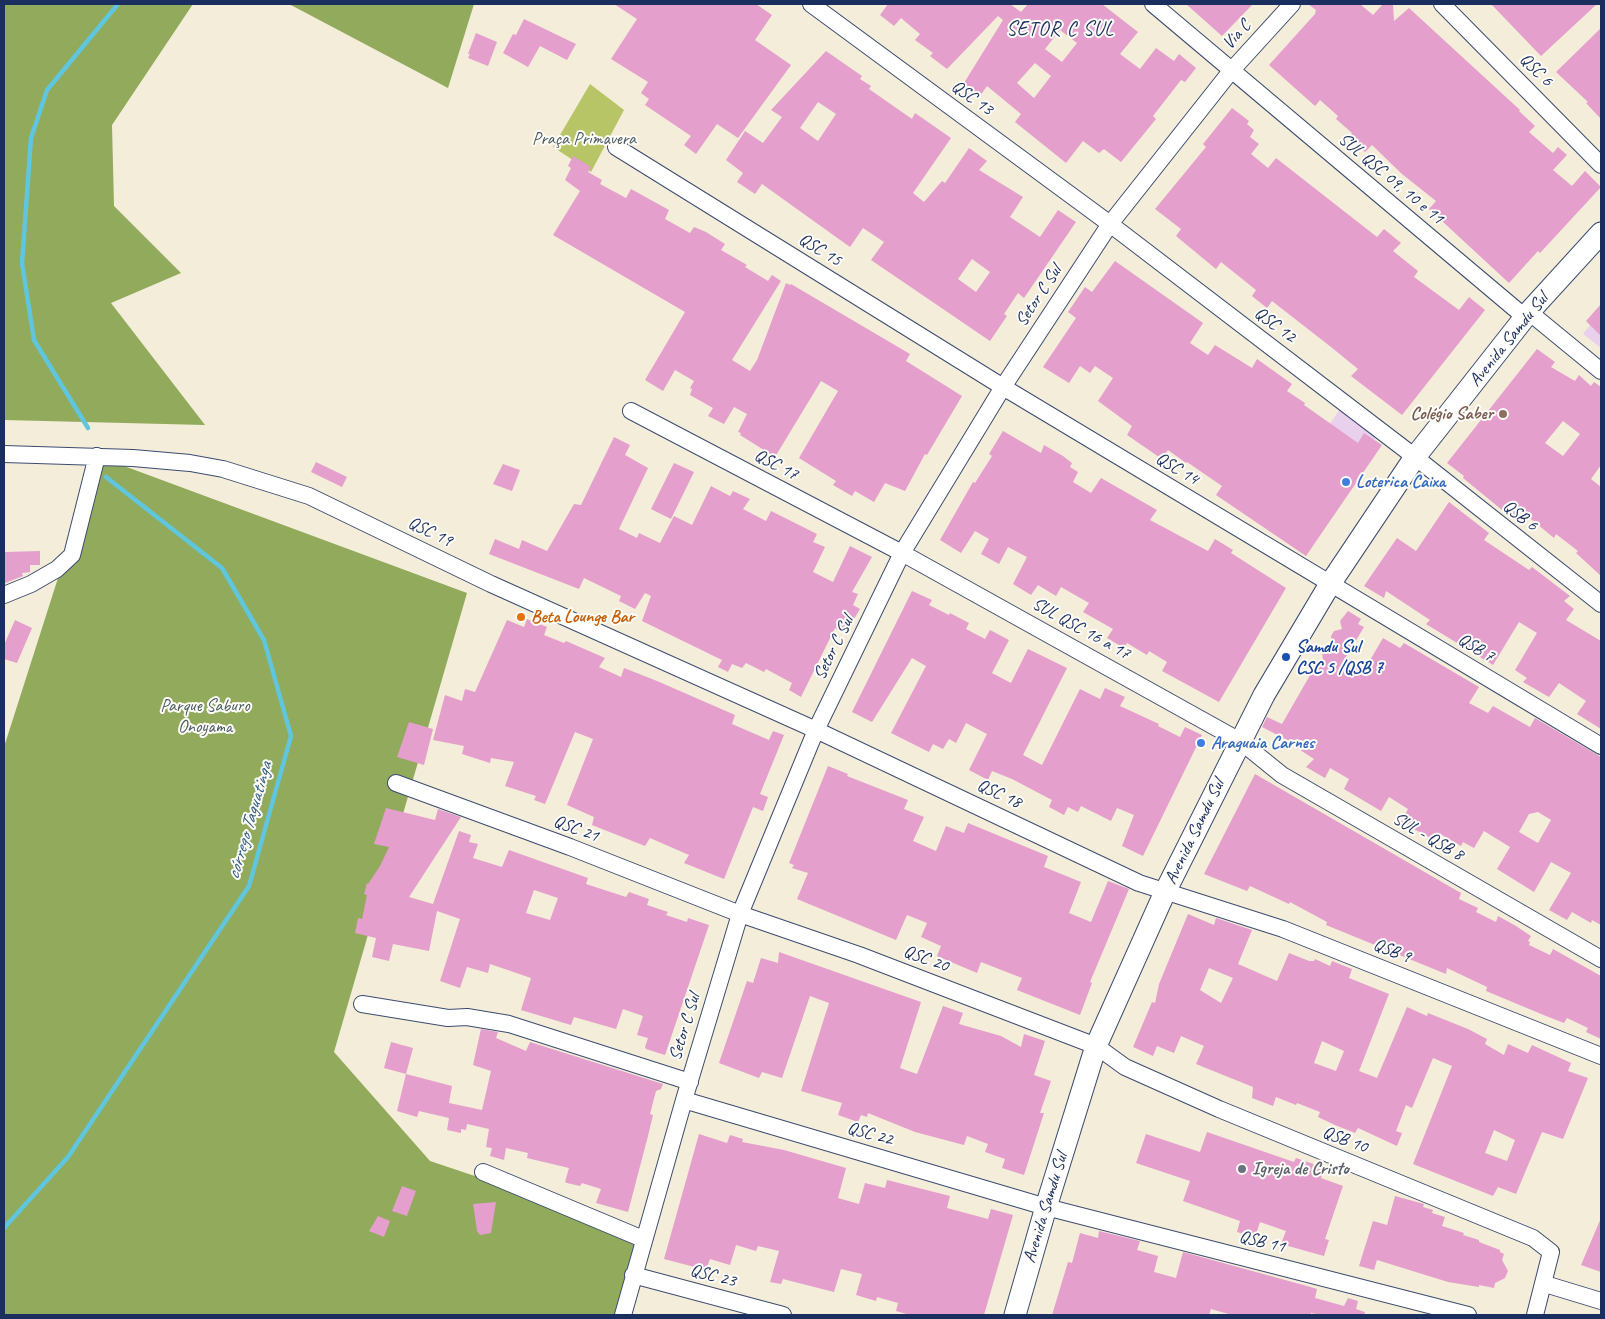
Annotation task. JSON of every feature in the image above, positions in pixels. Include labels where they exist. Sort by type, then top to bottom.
[{"type":"main road","name":"Avenida Samdu Sul","points":[[1015,1315],[1096,1046],[1165,892],[1240,740],[1286,657],[1330,584],[1415,457],[1527,315],[1601,233]]},
{"type":"street","name":"QSC 13","points":[[811,4],[1110,224]]},
{"type":"street","name":"SUL QSC 09, 10 e 11","points":[[1152,4],[1527,315],[1601,371]]},
{"type":"street","name":"Via C","points":[[1231,71],[1292,4]]},
{"type":"street","name":"QSC 6","points":[[1442,4],[1601,165]]},
{"type":"street","name":"Setor C Sul","points":[[623,1315],[643,1239],[740,914],[816,730],[902,553],[1003,388],[1110,224],[1231,71]]},
{"type":"street","name":"QSC 15","points":[[616,147],[1003,388]]},
{"type":"street","name":"QSC 12","points":[[1110,224],[1415,457]]},
{"type":"street","name":"QSC 14","points":[[1003,388],[1330,584]]},
{"type":"street","name":"QSC 17","points":[[631,411],[902,553]]},
{"type":"street","name":"QSC 19","points":[[4,454],[97,456],[190,463],[223,469],[309,496],[499,588],[816,730]]},
{"type":"street","points":[[4,596],[32,584],[57,570],[72,555],[97,456]]},
{"type":"street","name":"QSB 6","points":[[1415,457],[1601,604]]},
{"type":"street","name":"SUL QSC 16 a 17","points":[[902,553],[1240,740]]},
{"type":"street","name":"QSB 7","points":[[1330,584],[1601,746]]},
{"type":"street","name":"QSC 18","points":[[816,730],[1118,873],[1165,892]]},
{"type":"street","name":"SUL - QSB 8","points":[[1240,740],[1282,775],[1601,959]]},
{"type":"street","name":"QSC 21","points":[[396,783],[570,847],[740,914]]},
{"type":"street","name":"QSB 9","points":[[1165,892],[1283,930],[1601,1056]]},
{"type":"street","name":"QSC 20","points":[[740,914],[859,955],[1096,1046]]},
{"type":"street","points":[[362,1004],[448,1018],[467,1017],[509,1024],[690,1082]]},
{"type":"street","name":"QSB 10","points":[[1096,1046],[1125,1066],[1219,1110],[1533,1238],[1551,1252],[1545,1284]]},
{"type":"street","name":"QSC 22","points":[[684,1100],[1046,1207]]},
{"type":"street","points":[[483,1172],[643,1239]]},
{"type":"street","name":"QSB 11","points":[[1046,1207],[1468,1315]]},
{"type":"street","name":"QSC 23","points":[[633,1275],[783,1315]]},
{"type":"street","points":[[1535,1315],[1545,1284],[1601,1301]]},
{"type":"shaded area","points":[[1601,312],[1601,348],[1583,334]]},
{"type":"shaded area","name":"Colégio Saber","points":[[1340,409],[1377,436],[1336,496],[1298,470]]},
{"type":"green space","points":[[4,4],[193,4],[112,125],[114,206],[181,273],[111,303],[205,425],[4,420]]},
{"type":"green space","points":[[289,4],[474,4],[448,88]]},
{"type":"green space","name":"Praça Primavera","points":[[590,84],[624,110],[591,172],[553,147]]},
{"type":"green space","name":"Parque Saburo Onoyama","points":[[97,456],[467,593],[334,1052],[430,1161],[654,1236],[630,1315],[4,1315],[4,747]]},
{"type":"building","points":[[614,4],[756,4],[772,15],[755,40],[791,65],[738,138],[717,124],[696,154],[684,145],[691,136],[645,105],[649,99],[641,93],[648,82],[611,59],[637,19]]},
{"type":"building","points":[[888,4],[1010,4],[1021,12],[1028,4],[1102,4],[1138,32],[1120,54],[1140,69],[1156,48],[1174,61],[1179,54],[1196,68],[1185,82],[1181,80],[1153,116],[1156,119],[1121,162],[1104,149],[1099,153],[1083,141],[1066,163],[1015,122],[1021,114],[987,86],[980,96],[964,83],[1003,20],[998,16],[947,69],[930,56],[933,53],[915,40],[920,34],[901,18],[894,26],[880,15]],"holes":[[[1060,30],[1077,43],[1062,62],[1045,49]],[[1035,63],[1051,76],[1034,98],[1017,83]]]},
{"type":"building","points":[[1186,4],[1253,4],[1222,36]]},
{"type":"building","points":[[1308,4],[1360,4],[1373,15],[1383,4],[1393,4],[1394,21],[1409,8],[1520,110],[1535,126],[1529,132],[1553,153],[1558,147],[1567,155],[1553,170],[1572,186],[1585,171],[1601,187],[1540,253],[1538,251],[1509,283],[1429,209],[1436,201],[1402,174],[1372,145],[1365,152],[1349,137],[1352,133],[1336,119],[1338,116],[1320,100],[1315,106],[1269,65],[1315,14],[1316,10]]},
{"type":"building","points":[[1491,4],[1597,4],[1541,56]]},
{"type":"building","points":[[524,19],[576,44],[567,60],[540,46],[528,67],[503,53],[513,34],[516,35]]},
{"type":"building","points":[[1601,28],[1601,119],[1586,103],[1588,102],[1556,72]]},
{"type":"building","points":[[476,33],[497,42],[488,66],[468,58]]},
{"type":"building","points":[[826,51],[862,76],[860,79],[871,86],[869,89],[912,119],[915,113],[951,138],[913,193],[924,202],[942,181],[945,183],[969,148],[987,161],[979,170],[1023,197],[1010,217],[1040,237],[1058,210],[1076,222],[1024,298],[1018,293],[1004,314],[1007,316],[990,341],[871,260],[884,242],[863,228],[850,247],[762,184],[755,194],[737,182],[743,173],[726,160],[745,131],[763,143],[782,117],[771,110]],"holes":[[[818,102],[836,114],[818,141],[800,128]],[[972,259],[990,272],[976,292],[958,279]]]},
{"type":"building","points":[[1232,108],[1249,121],[1247,124],[1254,130],[1250,137],[1259,144],[1251,154],[1268,168],[1276,158],[1377,237],[1384,229],[1401,243],[1393,251],[1418,271],[1414,277],[1459,310],[1469,297],[1485,310],[1402,415],[1351,376],[1358,369],[1331,347],[1272,301],[1267,308],[1252,296],[1256,290],[1221,262],[1216,269],[1176,236],[1181,229],[1155,209],[1206,147],[1203,144]]},
{"type":"building","points":[[573,156],[591,167],[588,172],[602,180],[600,184],[626,198],[631,189],[669,210],[665,219],[690,233],[694,227],[706,232],[725,244],[721,250],[747,265],[745,267],[768,281],[772,275],[781,281],[732,360],[750,371],[757,360],[786,283],[791,284],[910,354],[906,361],[962,396],[927,455],[925,454],[905,491],[885,483],[874,502],[855,491],[852,496],[833,485],[836,481],[799,458],[838,391],[821,381],[775,457],[738,432],[747,414],[734,407],[724,424],[708,416],[713,408],[690,395],[692,389],[690,388],[694,381],[675,370],[663,391],[645,380],[685,312],[553,235],[580,191],[565,180],[571,168],[568,166]]},
{"type":"building","points":[[1115,261],[1203,323],[1190,343],[1208,355],[1215,345],[1252,368],[1257,359],[1292,384],[1287,391],[1358,443],[1364,433],[1382,445],[1306,556],[1216,495],[1222,486],[1187,462],[1168,450],[1162,459],[1127,435],[1132,426],[1098,401],[1113,378],[1095,366],[1090,373],[1080,366],[1069,383],[1043,367],[1076,318],[1068,312],[1085,287],[1092,292]]},
{"type":"building","points":[[1601,304],[1601,336],[1586,321]]},
{"type":"building","points":[[1537,349],[1555,362],[1551,367],[1575,381],[1579,375],[1591,386],[1594,382],[1601,387],[1601,465],[1591,479],[1601,487],[1601,576],[1576,553],[1578,551],[1556,534],[1554,538],[1520,510],[1513,519],[1447,463]],"holes":[[[1563,421],[1580,434],[1563,456],[1545,443]]]},
{"type":"building","points":[[1003,431],[1041,453],[1044,445],[1063,456],[1072,463],[1070,467],[1078,472],[1073,482],[1091,493],[1101,478],[1157,510],[1150,520],[1208,551],[1215,539],[1233,550],[1231,553],[1286,588],[1219,702],[1162,671],[1167,662],[1149,651],[1147,655],[1127,643],[1124,648],[1107,638],[1113,629],[1083,612],[1089,603],[1061,587],[1056,596],[1038,585],[1031,595],[1013,584],[1027,557],[1008,547],[999,564],[981,554],[989,539],[975,531],[961,553],[940,540],[973,482],[975,483],[992,456],[989,454]]},
{"type":"building","points":[[614,437],[630,445],[625,455],[648,468],[619,529],[637,538],[639,533],[660,543],[674,516],[692,525],[711,486],[730,496],[733,491],[750,499],[743,509],[766,521],[771,511],[817,534],[813,542],[825,547],[813,572],[833,582],[850,546],[872,557],[852,592],[858,594],[853,605],[860,609],[854,619],[851,617],[843,632],[835,628],[801,697],[789,690],[792,683],[766,669],[764,672],[746,663],[742,668],[732,664],[728,672],[718,667],[722,660],[642,621],[651,596],[645,593],[635,609],[619,601],[621,596],[584,578],[579,589],[489,554],[495,539],[519,549],[522,540],[547,551],[574,504],[581,505]]},
{"type":"building","points":[[316,462],[347,477],[342,487],[311,472]]},
{"type":"building","points":[[674,463],[694,472],[671,519],[651,509]]},
{"type":"building","points":[[503,464],[520,470],[512,491],[493,484]]},
{"type":"building","points":[[1449,502],[1489,533],[1484,540],[1529,570],[1532,567],[1570,596],[1564,601],[1574,609],[1566,620],[1601,641],[1601,729],[1577,714],[1586,701],[1559,683],[1549,697],[1523,682],[1527,678],[1515,670],[1537,633],[1519,622],[1493,665],[1426,624],[1430,620],[1386,591],[1384,598],[1364,586],[1397,538],[1416,551]]},
{"type":"building","points":[[40,551],[40,565],[30,565],[30,572],[22,573],[23,576],[5,583],[5,552]]},
{"type":"building","points":[[912,591],[932,600],[929,605],[969,623],[966,629],[985,639],[990,630],[1009,640],[992,673],[1011,683],[1028,649],[1067,668],[1023,755],[1042,765],[1080,689],[1100,699],[1105,688],[1125,697],[1120,706],[1159,724],[1158,726],[1180,737],[1185,727],[1202,735],[1143,856],[1122,846],[1134,815],[1117,808],[1111,821],[1081,806],[1078,812],[1068,807],[1064,815],[1049,807],[1052,800],[1012,779],[992,771],[988,780],[969,770],[987,734],[966,723],[956,743],[949,739],[943,749],[933,744],[929,752],[891,733],[926,666],[912,658],[872,722],[852,712]]},
{"type":"building","points":[[1348,611],[1361,619],[1358,624],[1364,627],[1346,657],[1366,667],[1383,638],[1400,648],[1404,643],[1479,687],[1469,703],[1488,713],[1493,706],[1530,727],[1535,718],[1601,757],[1601,925],[1592,920],[1591,923],[1572,912],[1567,920],[1549,910],[1571,873],[1551,862],[1534,892],[1497,869],[1510,847],[1484,831],[1474,848],[1463,842],[1461,846],[1442,835],[1438,842],[1401,822],[1408,809],[1389,797],[1381,811],[1344,789],[1349,779],[1330,768],[1325,778],[1306,767],[1314,759],[1294,746],[1295,744],[1262,727],[1267,717],[1282,724],[1316,662],[1323,660],[1322,652],[1325,646],[1332,644],[1331,636],[1334,631],[1342,629],[1340,621]],"holes":[[[1538,812],[1551,820],[1538,843],[1519,832],[1529,814]]]},
{"type":"building","points":[[527,619],[547,627],[544,635],[564,643],[566,641],[605,658],[599,667],[621,677],[624,668],[657,681],[735,715],[732,724],[769,740],[773,731],[784,735],[760,794],[768,797],[763,811],[753,807],[724,879],[684,863],[689,855],[650,838],[645,846],[592,825],[594,817],[567,805],[593,739],[575,732],[545,804],[534,800],[536,796],[505,786],[514,762],[491,758],[490,763],[462,754],[464,746],[433,740],[445,695],[462,701],[465,689],[475,692],[507,620],[524,627]]},
{"type":"building","points":[[15,620],[32,628],[17,663],[4,659],[4,645]]},
{"type":"building","points":[[409,722],[433,729],[424,765],[397,757]]},
{"type":"building","points":[[828,766],[848,774],[847,776],[908,800],[904,809],[924,817],[913,841],[936,851],[946,826],[964,833],[968,823],[1048,856],[1044,867],[1081,882],[1069,913],[1091,922],[1108,881],[1129,889],[1090,982],[1092,983],[1080,1015],[1017,990],[1022,978],[981,962],[977,973],[937,956],[941,946],[921,937],[927,923],[907,915],[896,940],[797,899],[808,873],[792,868],[794,865],[789,863]]},
{"type":"building","points":[[1255,774],[1461,893],[1459,899],[1478,908],[1476,912],[1496,922],[1498,916],[1516,926],[1531,936],[1528,941],[1530,942],[1529,945],[1550,955],[1553,949],[1601,976],[1601,1039],[1586,1032],[1588,1028],[1567,1018],[1564,1023],[1486,991],[1487,987],[1447,968],[1446,974],[1326,925],[1327,922],[1290,902],[1289,904],[1250,886],[1247,891],[1204,874]]},
{"type":"building","points":[[386,808],[435,820],[438,809],[461,817],[409,897],[433,904],[459,831],[471,835],[469,842],[478,844],[473,858],[502,867],[509,850],[588,878],[586,884],[626,897],[629,892],[649,899],[647,905],[668,912],[666,915],[687,922],[688,918],[709,925],[665,1055],[646,1049],[648,1038],[637,1035],[643,1016],[623,1009],[616,1029],[574,1017],[571,1025],[521,1010],[531,978],[490,964],[488,973],[467,967],[460,988],[440,981],[460,919],[437,911],[429,951],[393,944],[389,961],[372,957],[376,938],[355,933],[358,918],[362,919],[367,895],[364,894],[367,883],[380,866],[389,847],[374,844]],"holes":[[[534,890],[558,898],[550,920],[526,913]]]},
{"type":"building","points":[[1188,914],[1214,925],[1216,918],[1252,930],[1238,964],[1277,981],[1289,953],[1309,961],[1314,961],[1315,959],[1330,966],[1332,961],[1352,969],[1349,978],[1389,994],[1359,1071],[1377,1078],[1407,1007],[1427,1016],[1428,1013],[1468,1029],[1487,1039],[1485,1044],[1504,1055],[1508,1044],[1528,1053],[1532,1045],[1571,1063],[1568,1071],[1588,1078],[1563,1139],[1542,1132],[1516,1194],[1498,1187],[1493,1196],[1413,1164],[1452,1066],[1433,1058],[1412,1108],[1406,1105],[1396,1131],[1402,1133],[1397,1146],[1358,1128],[1355,1133],[1335,1125],[1318,1117],[1320,1112],[1297,1103],[1296,1105],[1276,1097],[1273,1106],[1252,1098],[1253,1087],[1196,1064],[1204,1046],[1181,1036],[1174,1053],[1157,1046],[1153,1056],[1133,1047],[1152,1002],[1155,1003],[1159,984]],"holes":[[[1209,968],[1233,978],[1221,1003],[1200,990]],[[1322,1041],[1344,1051],[1336,1071],[1314,1063]],[[1494,1130],[1515,1140],[1507,1161],[1485,1153]]]},
{"type":"building","points":[[779,952],[921,1002],[900,1068],[917,1074],[943,1006],[963,1013],[959,1024],[1001,1036],[1021,1047],[1024,1034],[1045,1041],[1034,1075],[1051,1081],[1040,1113],[1044,1113],[1024,1175],[1002,1168],[1005,1159],[985,1152],[988,1144],[967,1136],[964,1145],[915,1132],[868,1113],[867,1117],[861,1115],[858,1122],[838,1115],[842,1103],[801,1091],[829,1003],[810,996],[782,1078],[762,1072],[759,1078],[719,1063],[747,981],[753,983],[761,958],[778,963]]},
{"type":"building","points":[[481,1029],[498,1032],[496,1038],[526,1051],[530,1042],[663,1084],[661,1089],[656,1091],[650,1114],[653,1115],[628,1212],[596,1203],[601,1189],[582,1183],[580,1186],[565,1182],[569,1168],[527,1158],[528,1153],[506,1148],[504,1160],[490,1156],[492,1148],[486,1147],[489,1129],[467,1124],[466,1130],[461,1129],[461,1133],[447,1130],[449,1118],[419,1111],[417,1117],[397,1111],[406,1074],[452,1086],[449,1103],[482,1110],[491,1071],[473,1065]]},
{"type":"building","points":[[391,1042],[413,1048],[406,1074],[384,1068]]},
{"type":"building","points":[[1207,1132],[1294,1162],[1296,1158],[1325,1168],[1321,1178],[1343,1186],[1325,1239],[1329,1240],[1324,1256],[1281,1244],[1286,1231],[1260,1222],[1255,1237],[1237,1232],[1240,1221],[1183,1201],[1190,1181],[1136,1163],[1146,1134],[1200,1152]]},
{"type":"building","points":[[699,1134],[727,1143],[730,1135],[743,1139],[742,1142],[784,1150],[846,1168],[838,1198],[859,1204],[865,1183],[885,1188],[887,1180],[950,1196],[947,1208],[988,1219],[991,1209],[1013,1215],[984,1315],[910,1315],[896,1311],[898,1303],[877,1297],[876,1301],[856,1295],[862,1274],[841,1269],[834,1292],[783,1279],[781,1284],[770,1282],[779,1251],[758,1246],[756,1251],[736,1245],[730,1265],[710,1259],[706,1270],[664,1259]]},
{"type":"building","points":[[402,1186],[416,1191],[407,1216],[392,1211]]},
{"type":"building","points":[[1395,1196],[1424,1204],[1423,1207],[1433,1210],[1432,1213],[1445,1217],[1442,1226],[1464,1233],[1463,1235],[1500,1250],[1504,1254],[1502,1260],[1508,1271],[1505,1278],[1495,1283],[1494,1288],[1479,1285],[1479,1287],[1448,1282],[1377,1260],[1374,1270],[1359,1266],[1373,1221],[1387,1225]]},
{"type":"building","points":[[496,1202],[491,1233],[480,1235],[477,1231],[473,1204]]},
{"type":"building","points":[[378,1216],[390,1221],[384,1237],[369,1231]]},
{"type":"building","points":[[1601,1218],[1601,1272],[1581,1265]]},
{"type":"building","points":[[1099,1231],[1140,1241],[1137,1250],[1158,1256],[1154,1272],[1176,1278],[1183,1252],[1317,1289],[1315,1298],[1344,1306],[1348,1298],[1358,1301],[1356,1309],[1365,1312],[1364,1315],[1321,1315],[1311,1313],[1311,1315],[1232,1315],[1211,1309],[1209,1315],[1052,1315],[1068,1262],[1072,1263],[1080,1233],[1098,1238]]},
{"type":"waterway","name":"córrego Taguatinga","points":[[88,428],[34,340],[22,263],[31,138],[47,90],[118,4]]},
{"type":"waterway","name":"córrego Taguatinga","points":[[4,1228],[68,1157],[249,886],[291,736],[264,640],[222,568],[106,477]]},
{"type":"place","name":"Colégio Saber","points":[[1503,414]]},
{"type":"place","name":"Loterica Caixa","points":[[1346,482]]},
{"type":"place","name":"Beta Lounge Bar","points":[[521,617]]},
{"type":"place","name":"Samdu Sul CSC 5 /QSB 7","points":[[1286,657]]},
{"type":"place","name":"Araguaia Carnes","points":[[1201,743]]},
{"type":"place","name":"Igreja de Cristo","points":[[1242,1169]]},
{"type":"district","name":"SETOR C SUL","points":[[1060,30]]}]
